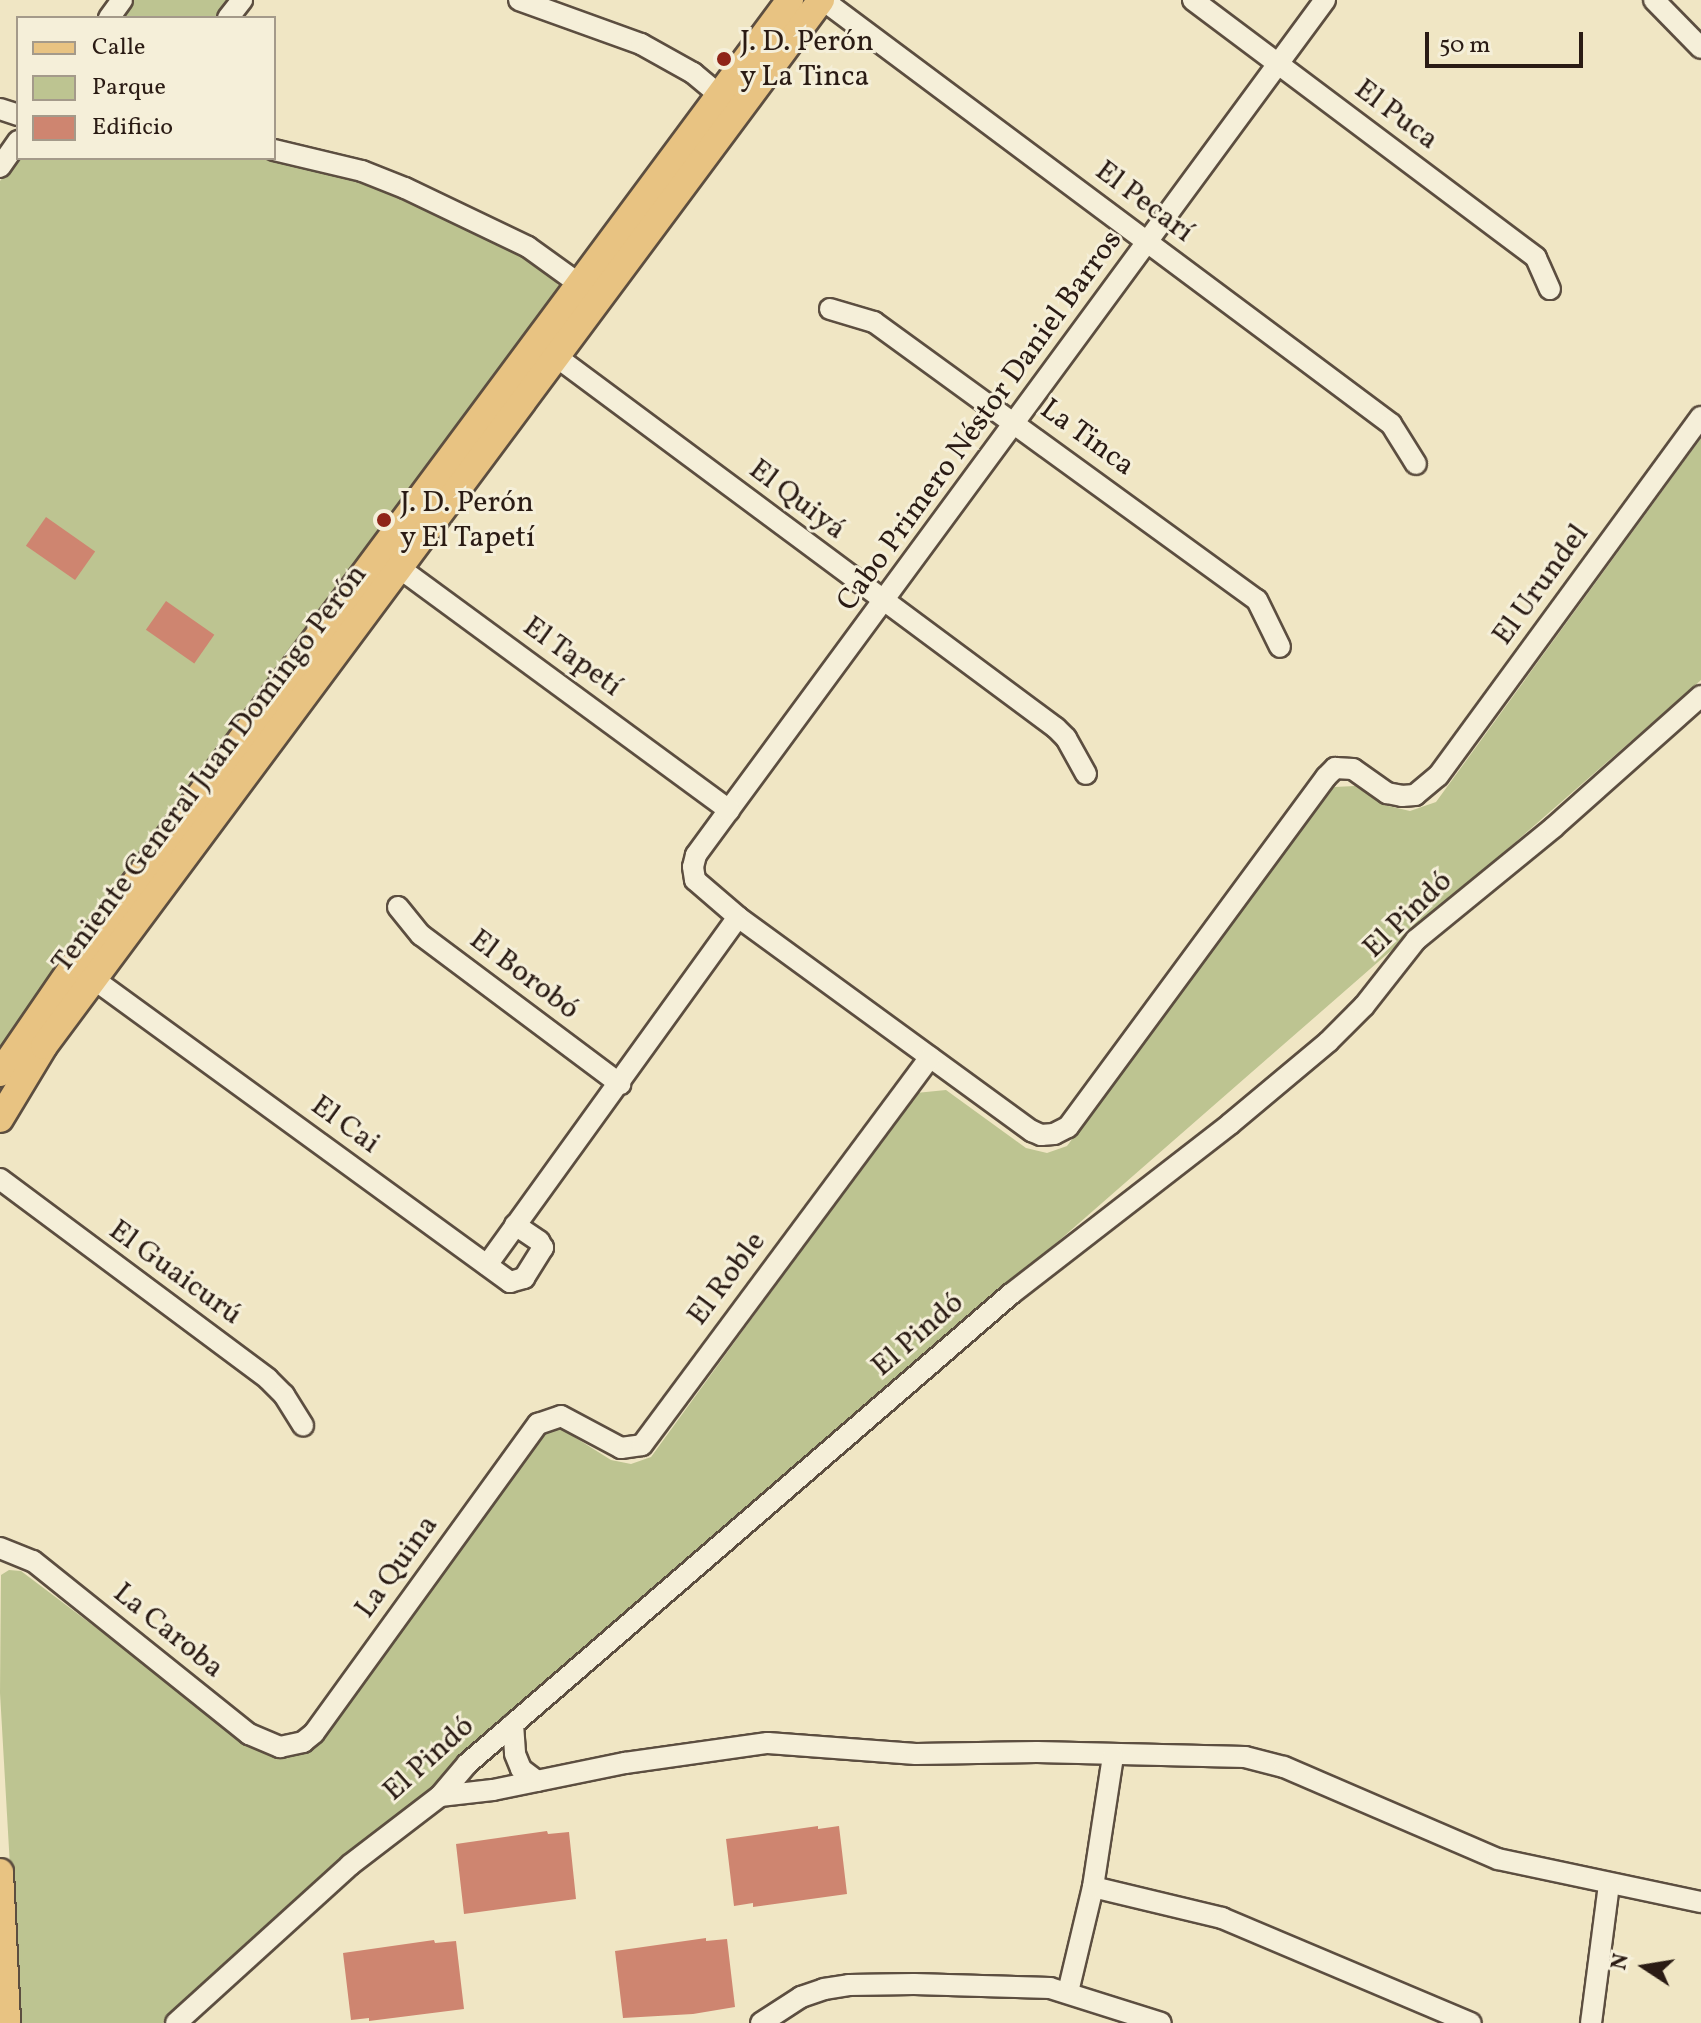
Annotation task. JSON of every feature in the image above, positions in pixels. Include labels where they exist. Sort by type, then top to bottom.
[{"type":"main road","name":"Teniente General Juan Domingo Perón","points":[[729,103],[790,0]]},
{"type":"main road","name":"Teniente General Juan Domingo Perón","points":[[0,1073],[84,972],[729,103],[822,0]]},
{"type":"main road","name":"Teniente General Juan Domingo Perón","points":[[0,1119],[84,972]]},
{"type":"main road","points":[[0,1872],[7,2023]]},
{"type":"street","points":[[230,16],[242,0]]},
{"type":"street","points":[[519,0],[641,44],[693,73],[729,103]]},
{"type":"street","name":"El Pecarí","points":[[822,0],[1391,424],[1416,464]]},
{"type":"street","name":"El Puca","points":[[1193,0],[1536,258],[1550,289]]},
{"type":"street","name":"Cabo Primero Néstor Daniel Barros","points":[[738,917],[695,880],[693,867],[696,855],[1325,0]]},
{"type":"street","points":[[1654,0],[1701,48]]},
{"type":"street","points":[[0,167],[16,144]]},
{"type":"street","points":[[276,150],[362,171],[405,188],[528,247],[589,291]]},
{"type":"street","name":"La Tinca","points":[[830,309],[874,322],[1016,422],[1257,600],[1280,647]]},
{"type":"street","name":"El Quiyá","points":[[546,349],[1056,728],[1066,738],[1086,774]]},
{"type":"street","name":"El Urundel","points":[[930,1057],[1032,1131],[1041,1135],[1054,1134],[1068,1127],[1335,768],[1353,769],[1387,793],[1415,795],[1427,787],[1701,417]]},
{"type":"street","name":"El Tapetí","points":[[389,560],[729,810]]},
{"type":"street","name":"El Pindó","points":[[176,2023],[362,1855],[440,1796],[467,1764],[1011,1294],[1277,1086],[1364,1006],[1416,940],[1554,827],[1701,696]]},
{"type":"street","name":"El Borobó","points":[[398,907],[421,935],[620,1084]]},
{"type":"street","points":[[487,1265],[738,917],[930,1057]]},
{"type":"street","name":"El Cai","points":[[84,972],[510,1282],[519,1282],[542,1253],[539,1241],[515,1225]]},
{"type":"street","name":"El Roble","points":[[538,1424],[550,1417],[561,1416],[621,1448],[642,1445],[930,1057]]},
{"type":"street","name":"El Guaicurú","points":[[0,1179],[268,1379],[284,1395],[303,1426]]},
{"type":"street","name":"La Quina","points":[[303,1742],[314,1733],[538,1424]]},
{"type":"street","name":"La Caroba","points":[[0,1548],[33,1561],[249,1734],[280,1747],[303,1742]]},
{"type":"street","points":[[513,1724],[512,1741],[518,1762],[537,1781]]},
{"type":"street","points":[[440,1796],[625,1763],[768,1743],[916,1754],[1023,1752],[1113,1757],[1225,1756],[1263,1760],[1498,1859],[1701,1902]]},
{"type":"street","points":[[1068,1992],[1093,1887],[1113,1757]]},
{"type":"street","points":[[1591,2023],[1609,1884]]},
{"type":"street","points":[[1093,1887],[1222,1918],[1471,2023]]},
{"type":"street","points":[[761,2023],[801,1997],[849,1985],[1026,1986],[1068,1992],[1161,2023]]},
{"type":"green space","points":[[122,0],[242,0],[230,16],[110,16]]},
{"type":"green space","points":[[286,159],[409,199],[542,265],[559,286],[555,297],[0,1062],[0,181],[16,160]]},
{"type":"green space","points":[[1701,438],[1701,680],[163,2023],[19,2023],[0,1693],[1,1575],[9,1570],[21,1571],[258,1750],[280,1754],[300,1751],[548,1430],[560,1428],[611,1460],[631,1464],[651,1457],[916,1093],[946,1090],[1026,1148],[1047,1153],[1067,1146],[1334,787],[1355,786],[1384,805],[1410,811],[1436,802]]},
{"type":"building","points":[[46,517],[95,551],[75,580],[26,546]]},
{"type":"building","points":[[166,601],[214,635],[194,664],[146,630]]},
{"type":"building","points":[[818,1826],[818,1829],[839,1826],[847,1894],[753,1907],[753,1903],[734,1906],[726,1839]]},
{"type":"building","points":[[547,1831],[548,1834],[569,1832],[576,1899],[464,1914],[456,1844]]},
{"type":"building","points":[[706,1938],[706,1941],[727,1939],[735,2007],[693,2014],[623,2018],[615,1951]]},
{"type":"building","points":[[434,1940],[435,1943],[456,1941],[464,2009],[369,2021],[369,2018],[351,2020],[343,1953]]},
{"type":"place","name":"J. D. Perón y La Tinca","points":[[724,59]]},
{"type":"place","name":"J. D. Perón y El Tapetí","points":[[384,520]]}]
